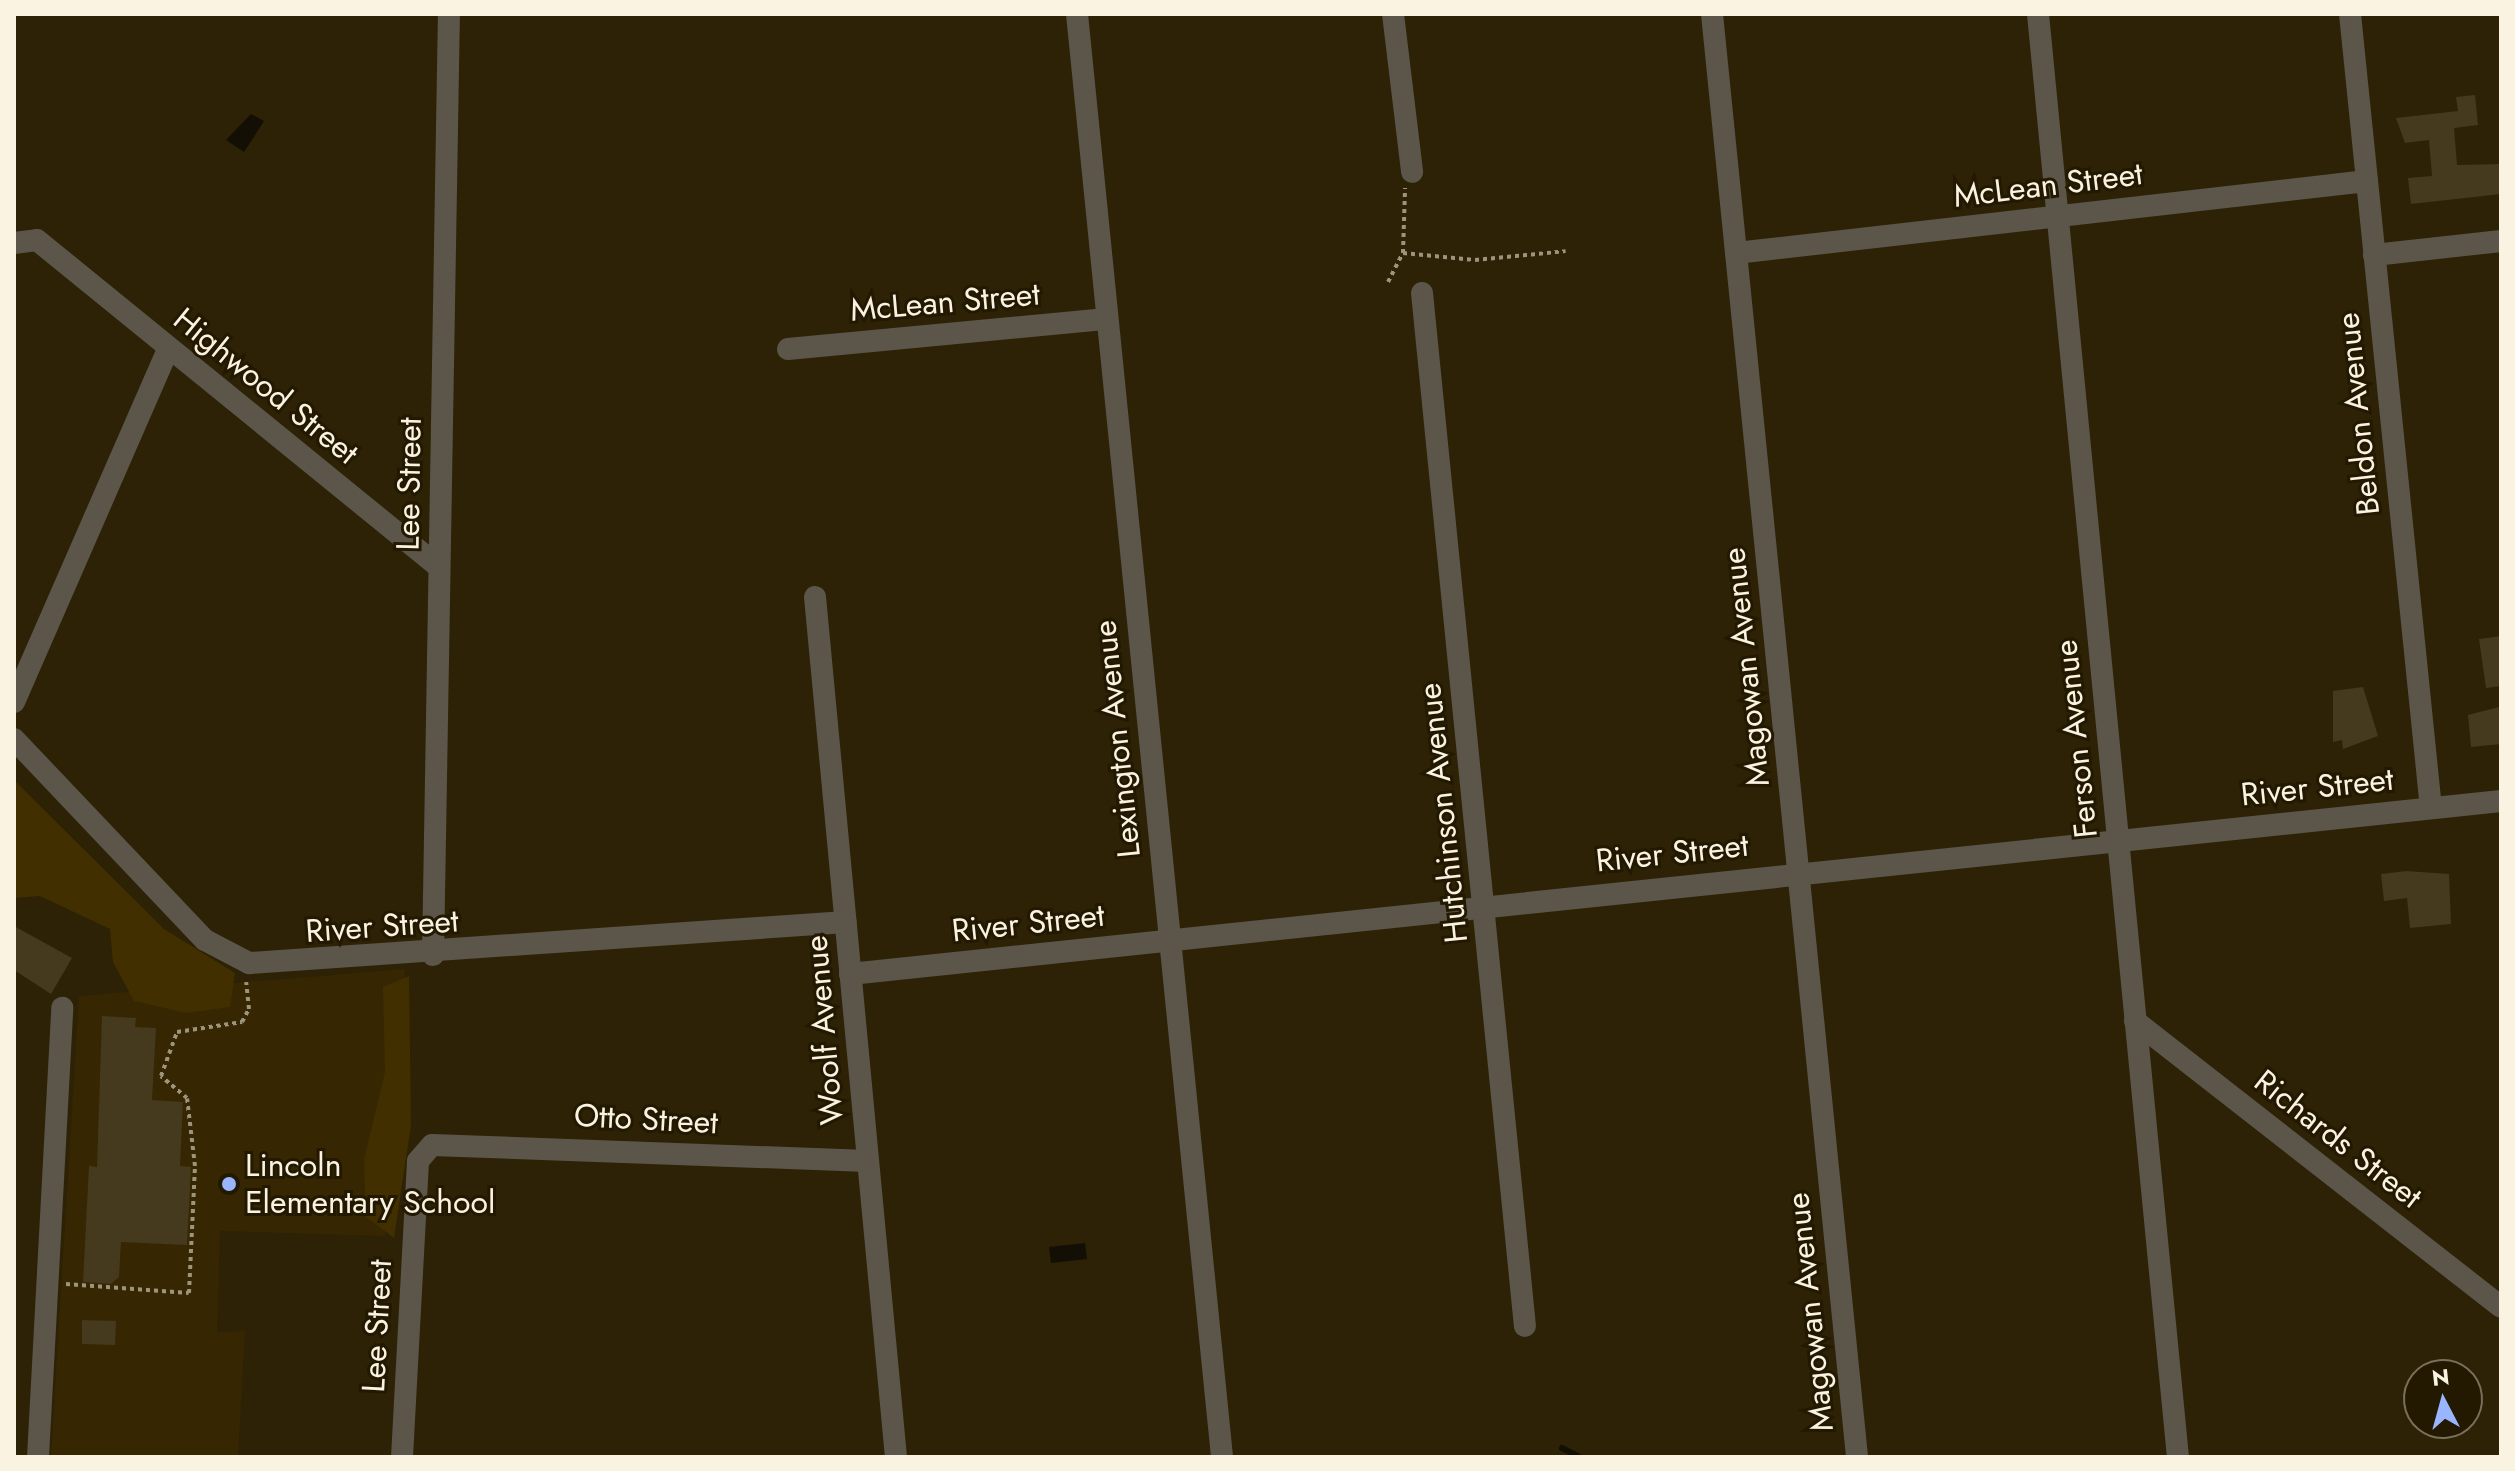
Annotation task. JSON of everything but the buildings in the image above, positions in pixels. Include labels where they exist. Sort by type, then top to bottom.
[{"type":"street","name":"Lee Street","points":[[433,955],[449,14]]},
{"type":"street","name":"Lexington Avenue","points":[[1077,14],[1222,1457]]},
{"type":"street","points":[[1393,14],[1408,182]]},
{"type":"street","name":"Magowan Avenue","points":[[1712,14],[1857,1457]]},
{"type":"street","name":"Ferson Avenue","points":[[2038,14],[2178,1457]]},
{"type":"street","name":"Beldon Avenue","points":[[2350,14],[2431,808]]},
{"type":"street","name":"McLean Street","points":[[1736,253],[2367,181]]},
{"type":"street","name":"Highwood Street","points":[[14,243],[37,240],[439,567]]},
{"type":"street","points":[[2374,255],[2501,241]]},
{"type":"street","name":"Hutchinson Avenue","points":[[1422,293],[1525,1326]]},
{"type":"street","name":"McLean Street","points":[[788,349],[1107,319]]},
{"type":"street","points":[[14,702],[168,349]]},
{"type":"street","name":"Woolf Avenue","points":[[815,597],[896,1457]]},
{"type":"street","name":"River Street","points":[[14,739],[226,954],[273,966],[846,922]]},
{"type":"street","name":"River Street","points":[[850,974],[1798,872],[2501,801]]},
{"type":"street","points":[[38,1457],[62,1008]]},
{"type":"street","name":"Richards Street","points":[[2135,1021],[2501,1307]]},
{"type":"street","name":"Otto Street","points":[[423,1152],[444,1142],[868,1161]]},
{"type":"street","name":"Lee Street","points":[[402,1457],[423,1152]]},
{"type":"path","points":[[1388,282],[1403,253],[1408,182]]},
{"type":"path","points":[[1403,253],[1475,260],[1566,251]]},
{"type":"path","points":[[47,1283],[189,1293],[195,1166],[187,1098],[161,1076],[177,1032],[242,1022],[249,1009],[246,982]]},
{"type":"shaded area","points":[[251,114],[264,121],[244,152],[226,140]]},
{"type":"shaded area","points":[[14,780],[164,929],[235,973],[230,1007],[186,1013],[134,1001],[113,962],[110,929],[40,896],[14,898]]},
{"type":"shaded area","name":"Lincoln Elementary School","points":[[405,969],[385,1236],[220,1231],[217,1332],[245,1331],[238,1457],[51,1457],[79,996]]},
{"type":"shaded area","points":[[409,976],[411,1125],[394,1238],[366,1217],[364,1160],[385,1072],[383,987]]},
{"type":"shaded area","points":[[1085,1243],[1087,1259],[1051,1263],[1049,1247]]},
{"type":"waterway","points":[[1562,1448],[1580,1457]]},
{"type":"place","name":"Lincoln Elementary School","points":[[229,1184]]}]
